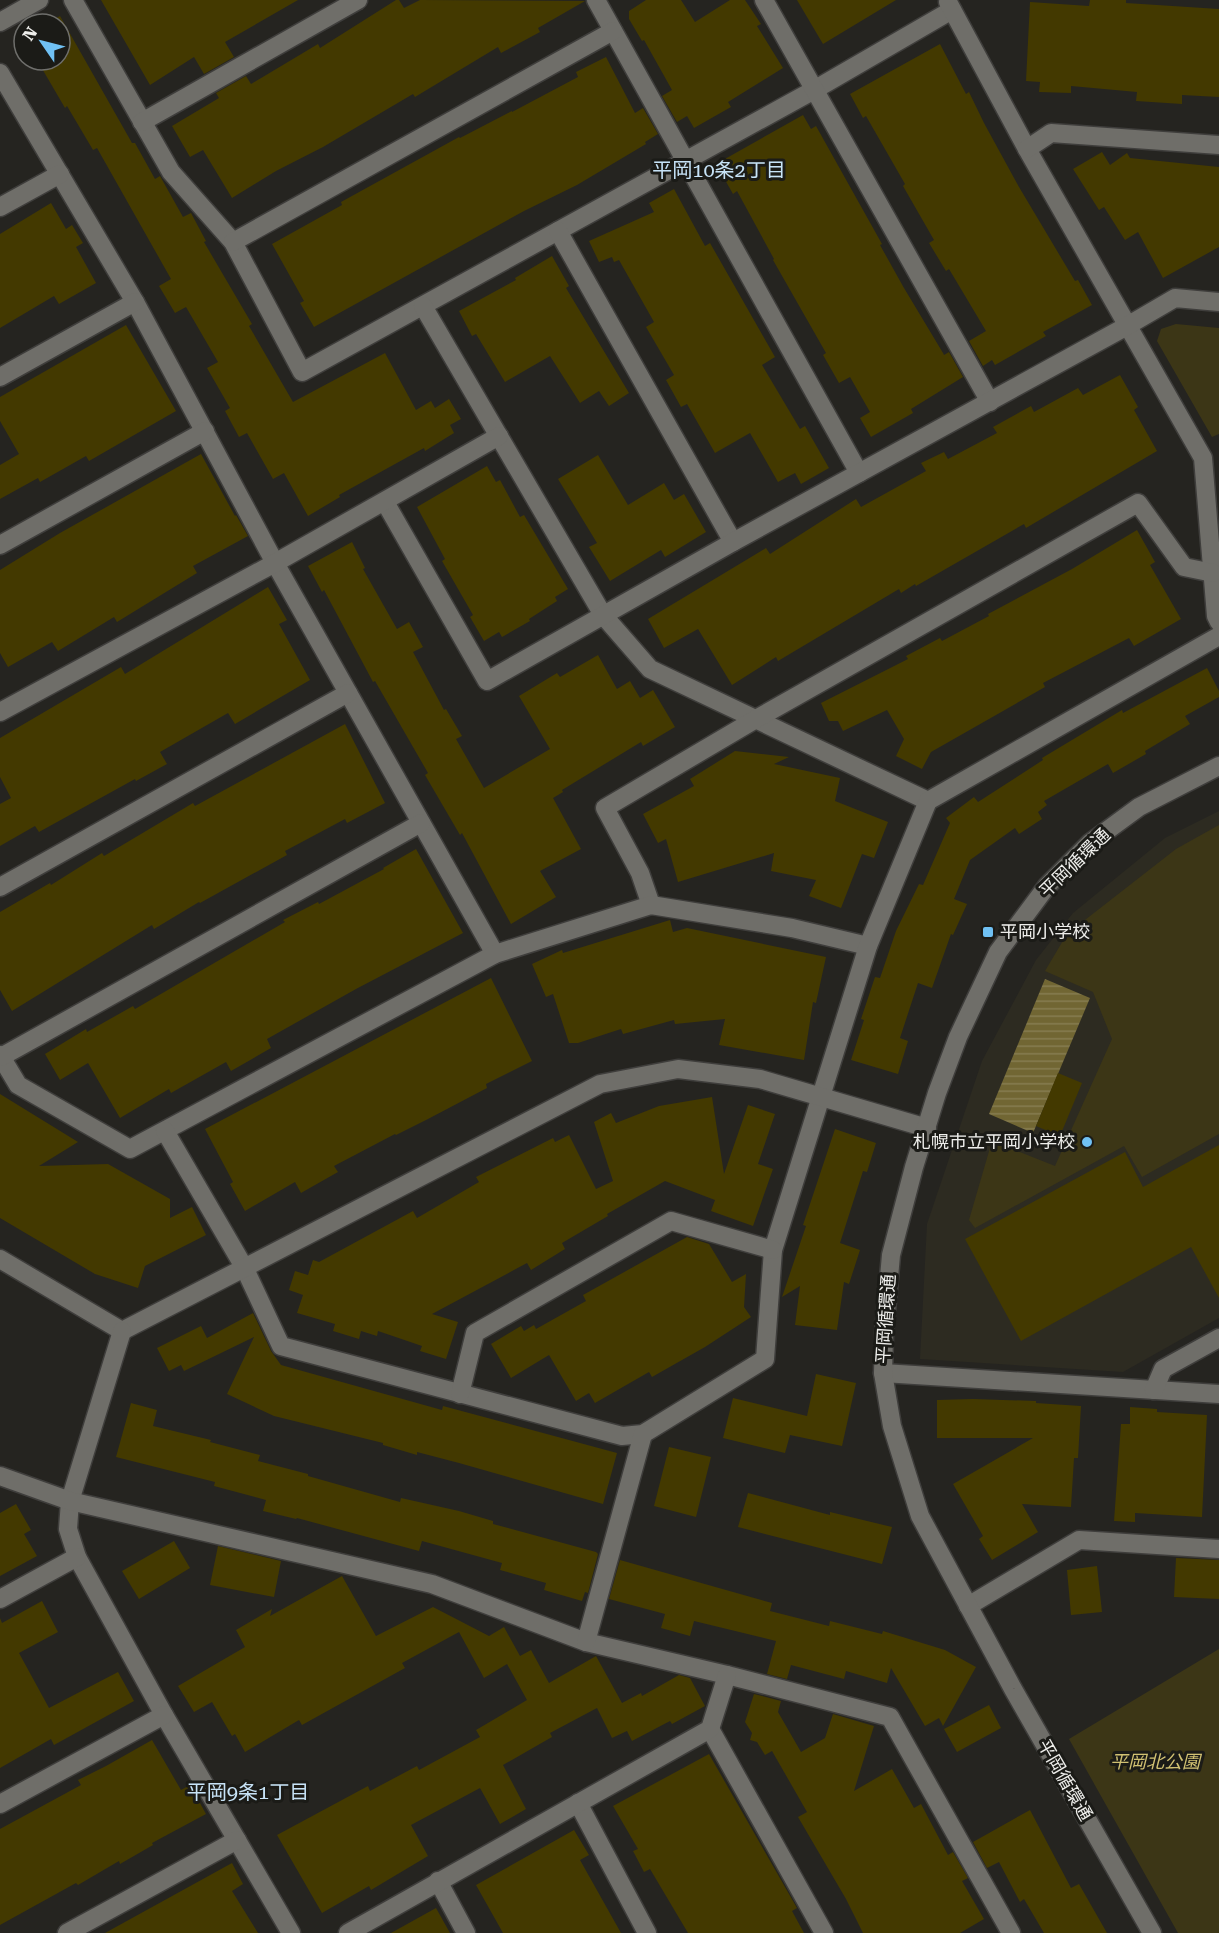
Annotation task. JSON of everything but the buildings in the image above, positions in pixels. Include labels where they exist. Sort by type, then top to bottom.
[{"type":"street","points":[[0,22],[39,0]]},
{"type":"street","points":[[73,0],[171,172],[233,242],[302,372],[814,90],[950,5],[1027,150],[1203,458],[1216,616],[1219,622]]},
{"type":"street","points":[[142,122],[358,0]]},
{"type":"street","points":[[596,0],[859,473]]},
{"type":"street","points":[[764,0],[990,402]]},
{"type":"street","points":[[233,242],[614,31]]},
{"type":"street","points":[[0,73],[135,302],[275,563],[495,954]]},
{"type":"street","points":[[1027,150],[1051,133],[1219,145]]},
{"type":"street","points":[[0,207],[60,174]]},
{"type":"street","points":[[558,231],[733,542]]},
{"type":"street","points":[[385,502],[488,681],[733,542],[1175,298],[1219,302]]},
{"type":"street","points":[[0,377],[135,302]]},
{"type":"street","points":[[423,306],[603,615],[650,669],[928,801]]},
{"type":"street","points":[[0,545],[205,431]]},
{"type":"street","points":[[0,712],[275,563],[499,436]]},
{"type":"street","points":[[651,905],[640,873],[605,808],[756,719],[1138,502],[1184,567],[1213,573]]},
{"type":"street","points":[[165,1131],[244,1267],[281,1346],[622,1436],[643,1434],[765,1359],[773,1250],[868,946],[928,801],[1219,636]]},
{"type":"street","points":[[0,887],[348,693]]},
{"type":"street","name":"平岡循環通","points":[[1152,1933],[968,1606],[920,1516],[892,1426],[883,1373],[884,1335],[891,1256],[914,1167],[958,1037],[998,952],[1047,886],[1090,843],[1139,807],[1219,766]]},
{"type":"street","points":[[421,823],[1,1056],[18,1085],[130,1149],[495,954],[651,905],[792,928],[868,946]]},
{"type":"street","points":[[291,1933],[164,1715],[76,1557],[68,1529],[70,1501],[122,1331],[600,1084],[678,1069],[760,1079],[927,1128]]},
{"type":"street","points":[[460,1394],[475,1333],[671,1221],[773,1250]]},
{"type":"street","points":[[0,1260],[122,1331]]},
{"type":"street","points":[[1154,1390],[1163,1369],[1219,1338]]},
{"type":"street","points":[[883,1373],[1219,1394]]},
{"type":"street","points":[[586,1642],[643,1434]]},
{"type":"street","points":[[0,1476],[70,1501],[432,1584],[586,1642],[728,1675],[890,1717],[1011,1933]]},
{"type":"street","points":[[968,1606],[1079,1540],[1219,1549]]},
{"type":"street","points":[[0,1599],[76,1557]]},
{"type":"street","points":[[348,1933],[710,1729],[728,1675]]},
{"type":"street","points":[[0,1804],[164,1715]]},
{"type":"street","points":[[710,1729],[824,1933]]},
{"type":"street","points":[[578,1803],[647,1933]]},
{"type":"street","points":[[73,1932],[237,1840]]},
{"type":"street","points":[[438,1881],[466,1933]]},
{"type":"shaded area","name":"札幌市立平岡小学校","points":[[1219,811],[1219,1318],[1123,1372],[920,1359],[927,1224],[982,1061],[1036,960],[1073,913],[1165,838]]},
{"type":"shaded area","points":[[1045,979],[1090,998],[1033,1133],[989,1114]]},
{"type":"green space","points":[[1176,324],[1219,328],[1219,434],[1212,437],[1157,341],[1161,329]]},
{"type":"green space","points":[[1219,825],[1219,1134],[1142,1177],[1124,1146],[975,1228],[969,1220],[992,1141],[1055,1166],[1112,1039],[1093,992],[1045,971],[1067,934],[1176,849]]},
{"type":"green space","name":"平岡北公園","points":[[1219,1649],[1219,1933],[1178,1933],[1069,1739]]},
{"type":"place","name":"平岡小学校","points":[[988,932]]},
{"type":"place","name":"札幌市立平岡小学校","points":[[1087,1142]]},
{"type":"district","name":"平岡10条2丁目","points":[[719,170]]},
{"type":"district","name":"平岡9条1丁目","points":[[248,1792]]}]
